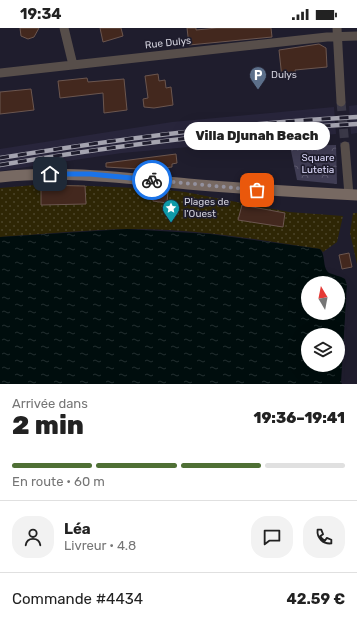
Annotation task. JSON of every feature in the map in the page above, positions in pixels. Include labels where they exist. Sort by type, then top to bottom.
[{"type":"main road","points":[[0,177],[36,174],[90,174],[257,190],[353,195]]},
{"type":"street","points":[[64,28],[73,65]]},
{"type":"street","points":[[338,32],[341,102]]},
{"type":"street","name":"Rue Dulys","points":[[0,73],[338,32],[357,36]]},
{"type":"street","points":[[345,146],[353,195]]},
{"type":"shaded area","points":[[357,105],[357,133],[351,134],[349,106]]},
{"type":"shaded area","points":[[334,107],[336,134],[122,153],[0,171],[0,149],[172,122]]},
{"type":"sand","name":"Plages de l'Ouest","points":[[46,184],[158,189],[185,192],[289,212],[343,216],[337,242],[323,252],[320,249],[248,238],[175,230],[95,230],[0,237],[0,188]]},
{"type":"sand","points":[[353,213],[357,213],[357,264],[350,233]]},
{"type":"green space","name":"Square Lutetia","points":[[336,145],[337,184],[297,180],[290,146]]},
{"type":"water","points":[[127,229],[210,234],[320,249],[327,271],[339,276],[301,276],[301,320],[345,320],[345,279],[347,285],[345,328],[301,328],[301,372],[343,372],[342,384],[0,384],[0,237]]},
{"type":"pier","points":[[349,284],[345,364],[344,328],[347,285]]},
{"type":"pier","points":[[342,372],[345,372],[344,384],[341,382]]},
{"type":"building","points":[[20,28],[39,28],[34,37],[28,39],[21,36]]},
{"type":"building","points":[[100,28],[121,28],[123,36],[103,42]]},
{"type":"building","points":[[187,28],[196,28],[196,30],[217,28],[271,28],[272,37],[189,45]]},
{"type":"building","points":[[319,44],[326,48],[327,67],[295,70],[296,77],[282,78],[279,50]]},
{"type":"building","points":[[158,74],[159,81],[165,80],[166,88],[171,87],[173,105],[154,108],[144,107],[143,99],[148,98],[145,76]]},
{"type":"building","points":[[87,78],[88,82],[124,79],[127,110],[104,113],[103,93],[60,98],[58,81]]},
{"type":"building","points":[[31,89],[34,110],[0,114],[0,92]]},
{"type":"building","points":[[176,154],[177,163],[172,164],[172,167],[156,169],[155,165],[139,167],[139,169],[106,167],[106,163]]},
{"type":"building","points":[[41,185],[85,186],[86,204],[41,205]]},
{"type":"building","points":[[154,189],[168,191],[167,203],[153,201]]},
{"type":"building","points":[[242,205],[285,213],[283,227],[238,220]]},
{"type":"building","points":[[349,253],[352,267],[342,269],[339,255]]},
{"type":"tunnel","points":[[341,102],[345,146]]},
{"type":"railway","points":[[0,158],[89,144],[178,133],[267,123],[357,117]]},
{"type":"railway","points":[[0,165],[178,139],[267,130],[357,124]]},
{"type":"way so far","points":[[152,180],[257,190]]},
{"type":"place","name":"Dulys","points":[[258,90]]},
{"type":"place","name":"Villa Djunah Beach","points":[[257,190]]},
{"type":"place","name":"Plages de l'Ouest","points":[[171,223]]},
{"type":"route","points":[[50,174],[90,174],[152,180]]}]
